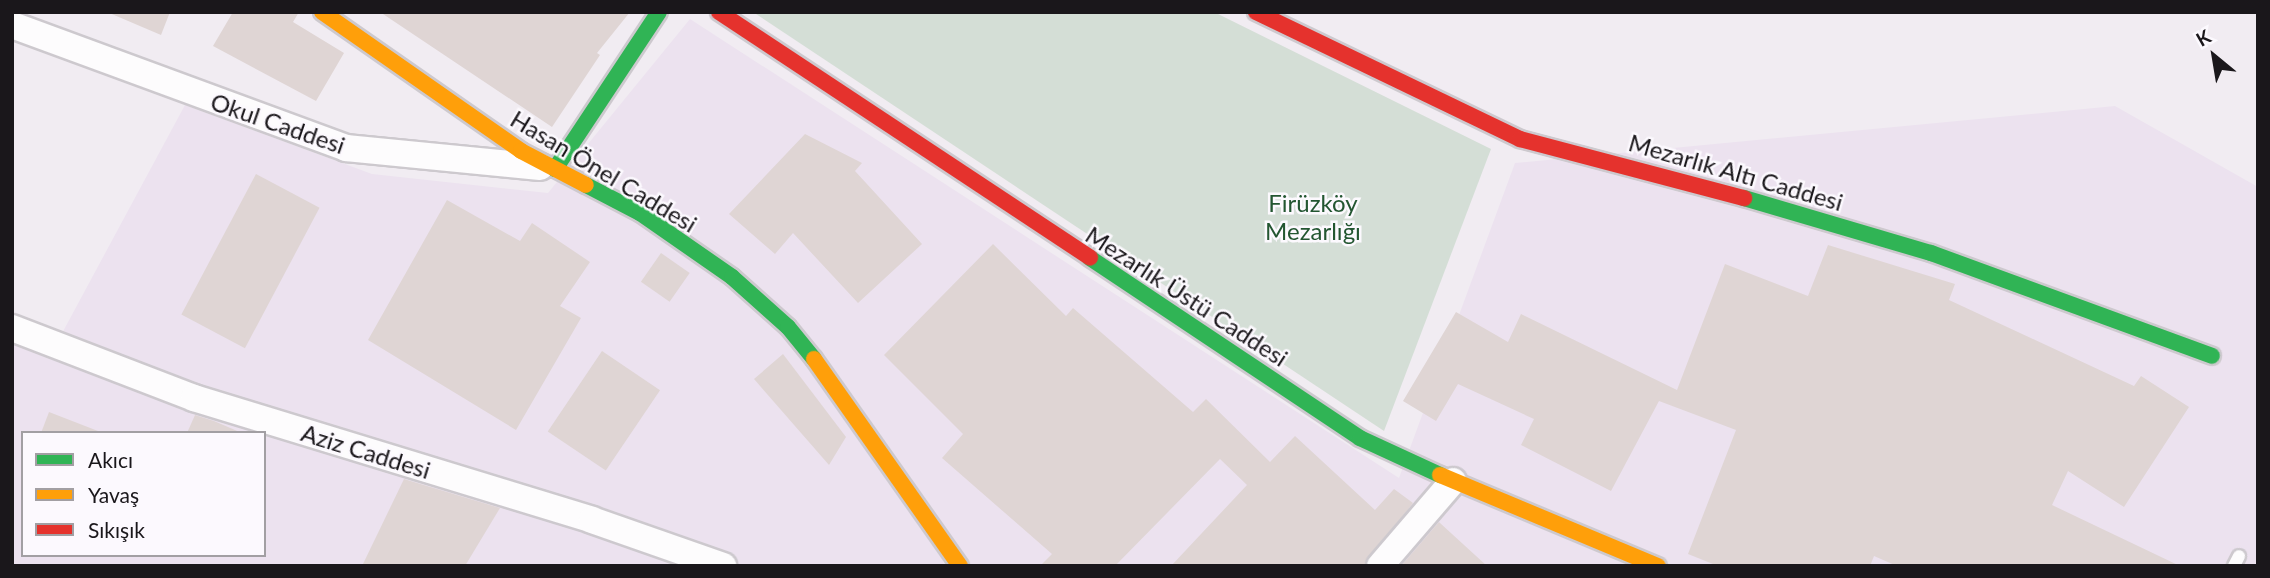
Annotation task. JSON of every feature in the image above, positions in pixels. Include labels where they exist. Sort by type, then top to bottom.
[{"type":"street","name":"Hasan Önel Caddesi","points":[[322,12],[521,151],[640,213],[732,277],[788,327],[835,383],[960,566]]},
{"type":"street","points":[[555,169],[659,12]]},
{"type":"street","name":"Mezarlık Üstü Caddesi","points":[[719,12],[1360,438],[1626,556],[1658,566]]},
{"type":"street","name":"Mezarlık Altı Caddesi","points":[[1256,12],[1520,139],[1643,167],[1931,253],[2212,356]]},
{"type":"street","name":"Okul Caddesi","points":[[12,25],[346,148],[555,169]]},
{"type":"street","name":"Aziz Caddesi","points":[[12,328],[194,398],[592,520],[723,566]]},
{"type":"street","points":[[1380,566],[1453,481]]},
{"type":"shaded area","points":[[690,19],[1399,478],[1515,163],[2115,106],[2258,187],[2258,566],[12,566],[12,335],[53,350],[185,105],[372,174],[548,193]]},
{"type":"green space","name":"Firüzköy Mezarlığı","points":[[753,12],[1214,12],[1491,149],[1384,431]]},
{"type":"building","points":[[107,12],[170,12],[161,35]]},
{"type":"building","points":[[233,12],[299,12],[293,22],[344,53],[316,101],[213,46]]},
{"type":"building","points":[[380,12],[630,12],[597,53],[600,55],[552,127]]},
{"type":"building","points":[[805,134],[862,163],[855,171],[922,244],[858,303],[793,233],[775,254],[729,214]]},
{"type":"building","points":[[256,174],[320,208],[245,348],[181,314]]},
{"type":"building","points":[[447,200],[520,241],[532,223],[590,262],[560,306],[581,318],[516,430],[368,340]]},
{"type":"building","points":[[993,244],[1066,316],[1073,308],[1193,412],[1206,399],[1270,462],[1295,436],[1375,510],[1394,489],[1413,503],[1365,566],[1171,566],[1247,485],[1220,459],[1115,566],[1040,566],[1052,554],[942,458],[963,434],[884,355]]},
{"type":"building","points":[[1828,245],[1955,284],[1949,300],[2134,386],[2141,376],[2189,407],[2124,507],[2068,471],[2052,505],[2180,566],[1897,566],[1874,556],[1870,566],[1718,566],[1688,554],[1736,430],[1659,401],[1611,491],[1521,445],[1534,419],[1458,384],[1436,421],[1403,401],[1456,312],[1508,342],[1521,314],[1677,390],[1725,264],[1808,296]]},
{"type":"building","points":[[661,253],[690,273],[670,302],[641,282]]},
{"type":"building","points":[[602,351],[660,390],[606,471],[548,431]]},
{"type":"building","points":[[783,354],[846,437],[829,465],[754,379]]},
{"type":"building","points":[[49,412],[98,431],[42,431]]},
{"type":"building","points":[[195,415],[237,431],[188,431]]},
{"type":"building","points":[[404,479],[500,508],[465,566],[362,566]]},
{"type":"building","points":[[1440,523],[1487,566],[1401,566]]},
{"type":"traffic: fast","points":[[555,169],[659,12]]},
{"type":"traffic: fast","points":[[586,185],[640,213],[732,277],[788,327],[814,359]]},
{"type":"traffic: fast","points":[[1744,198],[1931,253],[2212,356]]},
{"type":"traffic: fast","points":[[1090,258],[1360,438],[1440,475]]},
{"type":"traffic: slow","points":[[322,12],[521,151],[586,185]]},
{"type":"traffic: slow","points":[[814,359],[960,566]]},
{"type":"traffic: slow","points":[[1440,475],[1658,566]]},
{"type":"traffic: jam","points":[[719,12],[1090,258]]},
{"type":"traffic: jam","points":[[1256,12],[1520,139],[1744,198]]}]
